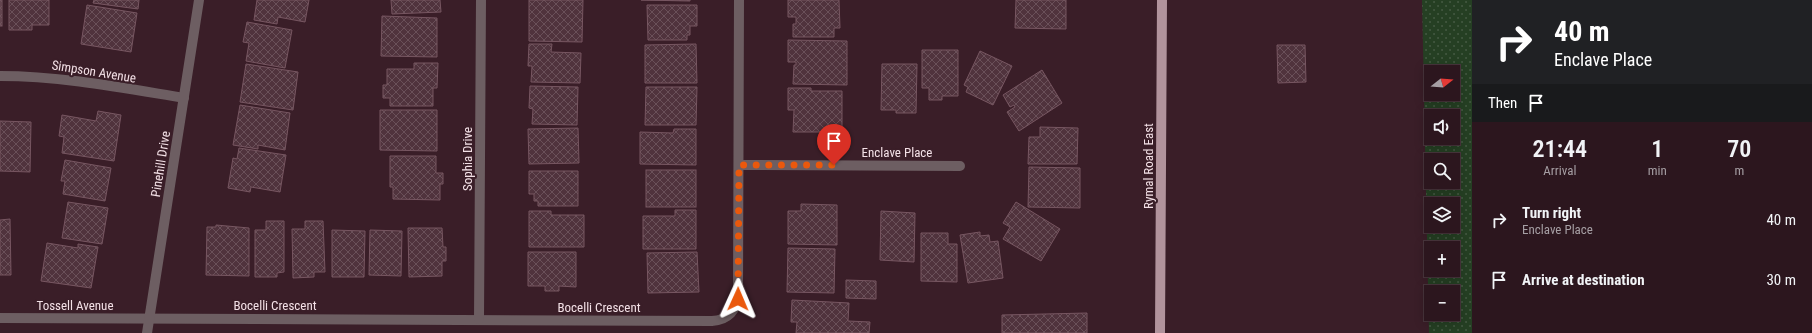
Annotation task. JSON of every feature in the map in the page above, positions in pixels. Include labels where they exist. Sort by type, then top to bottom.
[{"type":"main road","name":"Rymal Road East","points":[[1160,333],[1162,0]]},
{"type":"street","name":"Pinehill Drive","points":[[147,333],[199,0]]},
{"type":"street","name":"Sophia Drive","points":[[479,319],[482,0]]},
{"type":"street","name":"Bocelli Crescent","points":[[150,318],[712,321],[724,318],[734,309],[738,299],[739,0]]},
{"type":"street","name":"Simpson Avenue","points":[[0,76],[34,76],[73,80],[184,98]]},
{"type":"street","name":"Enclave Place","points":[[739,165],[960,166]]},
{"type":"street","name":"Tossell Avenue","points":[[0,318],[150,318]]},
{"type":"green space","points":[[1422,0],[1472,0],[1472,333],[1429,333],[1429,321],[1460,321],[1460,285],[1428,285],[1428,277],[1460,277],[1460,241],[1427,241],[1427,233],[1460,233],[1460,197],[1426,197],[1426,189],[1460,189],[1460,153],[1425,153],[1425,145],[1460,145],[1460,109],[1424,109],[1424,101],[1460,101],[1460,65],[1424,65],[1424,95]]},
{"type":"building","points":[[0,0],[2,0],[2,26],[0,26]]},
{"type":"building","points":[[9,0],[49,0],[49,25],[32,25],[32,30],[9,30]]},
{"type":"building","points":[[94,0],[139,0],[138,9],[93,3]]},
{"type":"building","points":[[257,0],[309,0],[305,22],[278,17],[277,24],[254,20]]},
{"type":"building","points":[[391,0],[440,0],[441,12],[392,14]]},
{"type":"building","points":[[529,0],[583,0],[582,42],[529,41]]},
{"type":"building","points":[[641,0],[690,0],[690,1]]},
{"type":"building","points":[[788,0],[839,0],[840,28],[834,28],[834,37],[793,37],[793,24],[796,24],[796,17],[788,17]]},
{"type":"building","points":[[1016,0],[1066,0],[1066,29],[1015,28]]},
{"type":"building","points":[[87,5],[137,13],[131,52],[81,44]]},
{"type":"building","points":[[647,5],[697,5],[697,26],[690,26],[690,35],[687,35],[687,40],[648,40]]},
{"type":"building","points":[[382,16],[437,18],[437,57],[381,56]]},
{"type":"building","points":[[247,22],[292,30],[285,68],[246,61],[249,43],[243,42]]},
{"type":"building","points":[[788,40],[847,41],[847,85],[793,84],[794,65],[796,65],[796,62],[788,62]]},
{"type":"building","points":[[529,44],[552,44],[551,52],[581,53],[580,83],[531,82],[532,66],[528,66]]},
{"type":"building","points":[[696,44],[697,83],[645,83],[645,45]]},
{"type":"building","points":[[1277,45],[1305,45],[1306,82],[1278,83]]},
{"type":"building","points":[[922,50],[958,50],[958,96],[942,96],[942,100],[929,100],[929,88],[922,88]]},
{"type":"building","points":[[980,51],[1012,66],[993,105],[966,92],[968,87],[964,85]]},
{"type":"building","points":[[414,63],[438,63],[437,88],[433,88],[433,106],[390,106],[390,98],[383,98],[383,85],[387,85],[387,69],[414,69]]},
{"type":"building","points":[[246,64],[298,72],[293,110],[240,102]]},
{"type":"building","points":[[882,64],[917,64],[916,113],[896,113],[896,110],[881,110]]},
{"type":"building","points":[[1042,70],[1062,103],[1019,131],[1007,112],[1015,107],[1014,105],[1010,107],[1003,95]]},
{"type":"building","points":[[530,86],[578,87],[577,125],[532,124],[533,109],[529,108]]},
{"type":"building","points":[[646,87],[697,87],[696,125],[645,125]]},
{"type":"building","points":[[788,88],[811,88],[811,91],[842,91],[842,132],[793,132],[794,110],[788,110]]},
{"type":"building","points":[[240,105],[290,113],[285,150],[258,145],[258,149],[233,145]]},
{"type":"building","points":[[380,110],[437,110],[437,151],[380,150]]},
{"type":"building","points":[[98,111],[121,115],[114,161],[62,153],[64,137],[59,136],[62,115],[96,121]]},
{"type":"building","points":[[0,121],[31,122],[30,172],[0,171]]},
{"type":"building","points":[[1040,127],[1078,128],[1077,164],[1028,164],[1029,137],[1040,137]]},
{"type":"building","points":[[578,128],[579,163],[529,164],[528,129]]},
{"type":"building","points":[[674,129],[696,129],[696,165],[640,164],[640,132],[673,133]]},
{"type":"building","points":[[239,148],[286,155],[280,192],[251,187],[250,192],[228,188],[233,158],[237,159]]},
{"type":"building","points":[[390,156],[436,156],[436,173],[443,173],[443,184],[440,184],[440,200],[393,199],[393,187],[390,187]]},
{"type":"building","points":[[65,160],[111,168],[105,201],[63,194],[65,181],[61,181]]},
{"type":"building","points":[[1029,167],[1080,168],[1080,208],[1028,207]]},
{"type":"building","points":[[646,170],[696,170],[696,207],[646,207]]},
{"type":"building","points":[[529,171],[578,171],[578,206],[538,206],[538,201],[534,201],[534,194],[529,194]]},
{"type":"building","points":[[68,202],[108,208],[102,244],[62,238]]},
{"type":"building","points":[[1016,202],[1060,229],[1041,261],[1003,239],[1010,227],[1003,223]]},
{"type":"building","points":[[801,204],[837,205],[837,245],[788,244],[788,211],[801,211]]},
{"type":"building","points":[[675,210],[696,210],[696,249],[643,249],[643,216],[675,216]]},
{"type":"building","points":[[529,211],[551,211],[551,215],[584,215],[584,247],[529,247]]},
{"type":"building","points":[[881,211],[915,213],[914,262],[880,260]]},
{"type":"building","points":[[10,219],[11,275],[0,275],[0,220]]},
{"type":"building","points":[[266,221],[284,221],[284,272],[277,273],[277,277],[255,277],[255,230],[266,230]]},
{"type":"building","points":[[305,221],[323,221],[325,272],[314,272],[314,277],[293,278],[292,229],[305,229]]},
{"type":"building","points":[[216,225],[249,228],[249,276],[206,275],[207,227],[216,227]]},
{"type":"building","points":[[408,228],[442,228],[443,247],[446,247],[446,261],[442,261],[442,276],[409,277]]},
{"type":"building","points":[[332,230],[365,231],[364,277],[332,277]]},
{"type":"building","points":[[370,230],[402,231],[401,276],[369,275]]},
{"type":"building","points":[[980,232],[980,236],[989,235],[990,242],[998,241],[1003,278],[968,283],[960,235]]},
{"type":"building","points":[[921,233],[948,233],[948,244],[957,244],[957,282],[921,281]]},
{"type":"building","points":[[47,243],[78,248],[78,244],[98,247],[91,288],[41,281]]},
{"type":"building","points":[[788,248],[835,249],[834,293],[787,292]]},
{"type":"building","points":[[528,252],[576,252],[576,287],[559,286],[559,291],[545,291],[545,286],[528,286]]},
{"type":"building","points":[[697,252],[699,292],[648,293],[647,253]]},
{"type":"building","points":[[846,280],[876,281],[876,299],[846,298]]},
{"type":"building","points":[[792,300],[849,303],[848,321],[870,322],[869,333],[796,333],[797,322],[791,322]]},
{"type":"building","points":[[1087,313],[1087,333],[1002,333],[1002,315]]},
{"type":"route","points":[[738,299],[739,165],[834,165]]}]
